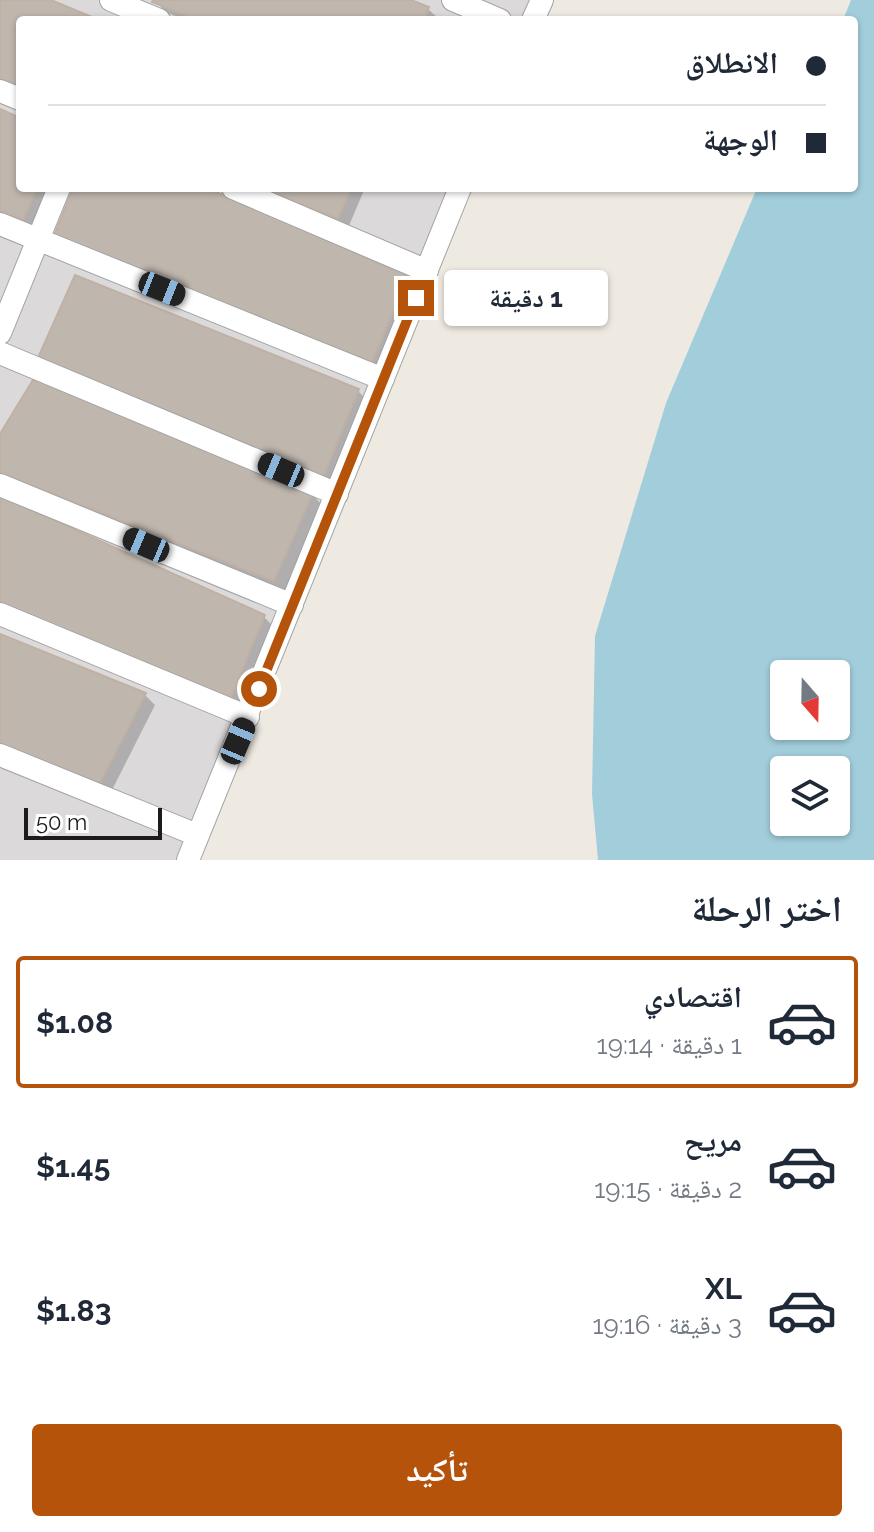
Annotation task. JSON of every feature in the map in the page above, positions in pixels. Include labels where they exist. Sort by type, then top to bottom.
[{"type":"street","points":[[111,0],[132,9]]},
{"type":"street","points":[[453,0],[491,16]]},
{"type":"street","points":[[0,333],[57,192]]},
{"type":"street","points":[[242,192],[427,271]]},
{"type":"street","points":[[188,860],[458,192]]},
{"type":"street","points":[[0,224],[383,379]]},
{"type":"street","points":[[0,353],[337,494]]},
{"type":"street","points":[[0,485],[292,605]]},
{"type":"street","points":[[0,614],[248,717]]},
{"type":"street","points":[[0,755],[197,835]]},
{"type":"shaded area","points":[[0,0],[542,0],[535,16],[16,16],[16,192],[458,192],[188,860],[0,860]]},
{"type":"water","points":[[851,0],[874,0],[874,860],[598,860],[592,794],[595,636],[666,403],[755,192],[858,192],[858,16],[845,16]]},
{"type":"building","points":[[0,0],[51,0],[89,16],[16,16],[16,90],[0,84]]},
{"type":"building","points":[[411,0],[429,7],[426,16],[188,16],[152,2]]},
{"type":"building","points":[[0,109],[16,116],[16,192],[35,192],[23,220],[0,211]]},
{"type":"building","points":[[71,192],[216,192],[408,276],[372,362],[52,241]]},
{"type":"building","points":[[271,192],[349,192],[338,219]]},
{"type":"building","points":[[75,275],[359,389],[322,480],[37,360]]},
{"type":"building","points":[[36,375],[313,493],[274,581],[0,473],[0,434]]},
{"type":"building","points":[[0,496],[265,615],[228,704],[0,609]]},
{"type":"building","points":[[0,634],[146,693],[99,785],[0,744]]},
{"type":"route","points":[[259,689],[416,298]]}]
